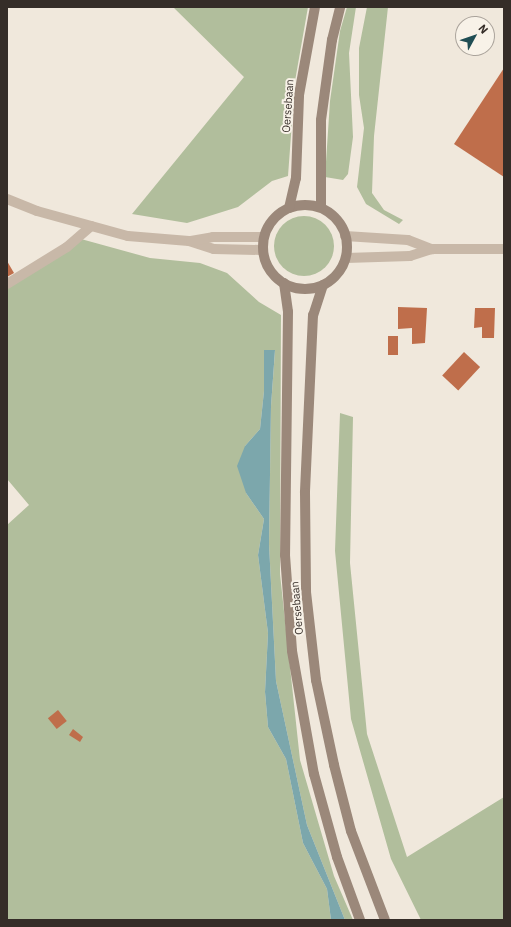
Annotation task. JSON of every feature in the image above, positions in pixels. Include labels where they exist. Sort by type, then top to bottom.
[{"type":"main road","name":"Oersebaan","points":[[289,208],[296,178],[298,95],[315,7]]},
{"type":"main road","points":[[321,207],[321,120],[332,40],[340,7]]},
{"type":"main road","points":[[303,205],[321,207],[338,221],[345,236],[346,258],[341,269],[322,285],[310,289],[296,288],[284,283],[270,269],[263,250],[264,237],[278,215],[289,208],[303,205]]},
{"type":"main road","name":"Oersebaan","points":[[284,283],[288,312],[285,556],[296,681],[314,774],[330,833],[360,920]]},
{"type":"main road","name":"Oersebaan","points":[[322,285],[313,315],[305,493],[306,592],[316,680],[334,765],[351,831],[385,920]]},
{"type":"street","points":[[7,199],[91,226],[128,236],[189,242],[214,249],[263,250]]},
{"type":"street","points":[[7,284],[67,246],[91,226]]},
{"type":"street","points":[[345,236],[408,240],[432,249]]},
{"type":"street","points":[[189,242],[213,237],[264,237]]},
{"type":"street","points":[[346,258],[410,256],[432,249],[504,250]]},
{"type":"green space","points":[[173,7],[308,7],[295,81],[288,176],[272,181],[238,207],[187,223],[132,214],[244,77]]},
{"type":"green space","points":[[347,7],[356,7],[349,53],[353,137],[348,174],[343,180],[325,177],[330,101],[340,31]]},
{"type":"green space","points":[[367,7],[388,7],[374,136],[372,193],[384,210],[403,220],[399,224],[366,204],[357,187],[364,128],[359,95],[359,48]]},
{"type":"green space","points":[[304,216],[320,221],[325,225],[329,230],[334,246],[329,262],[325,267],[320,271],[304,276],[288,271],[283,267],[279,262],[274,246],[279,230],[283,225],[288,221]]},
{"type":"green space","points":[[81,239],[150,258],[200,263],[227,273],[259,302],[281,315],[280,574],[300,760],[334,876],[353,920],[345,920],[307,825],[276,681],[269,544],[271,406],[275,351],[264,350],[264,391],[260,429],[245,446],[246,493],[264,519],[258,555],[268,633],[265,692],[268,727],[286,759],[303,843],[327,889],[331,920],[7,920],[7,525],[29,505],[7,479],[7,286]]},
{"type":"green space","points":[[340,413],[353,417],[350,563],[367,734],[407,857],[504,797],[504,920],[421,920],[391,859],[351,719],[335,551]]},
{"type":"water","points":[[264,350],[275,350],[271,406],[269,544],[276,681],[307,825],[345,920],[331,920],[327,889],[303,843],[286,759],[268,727],[265,692],[268,633],[258,555],[264,519],[246,493],[237,466],[245,446],[260,429],[264,391]]},
{"type":"building","points":[[504,68],[504,177],[454,144]]},
{"type":"building","points":[[7,261],[14,273],[7,277]]},
{"type":"building","points":[[398,307],[427,308],[425,343],[412,344],[412,328],[398,329]]},
{"type":"building","points":[[475,308],[495,308],[494,338],[482,338],[482,327],[474,328]]},
{"type":"building","points":[[388,336],[398,336],[398,355],[388,355]]},
{"type":"building","points":[[464,352],[480,367],[458,390],[442,375]]},
{"type":"building","points":[[58,710],[67,721],[57,729],[48,718]]},
{"type":"building","points":[[73,729],[83,737],[80,742],[69,735]]}]
